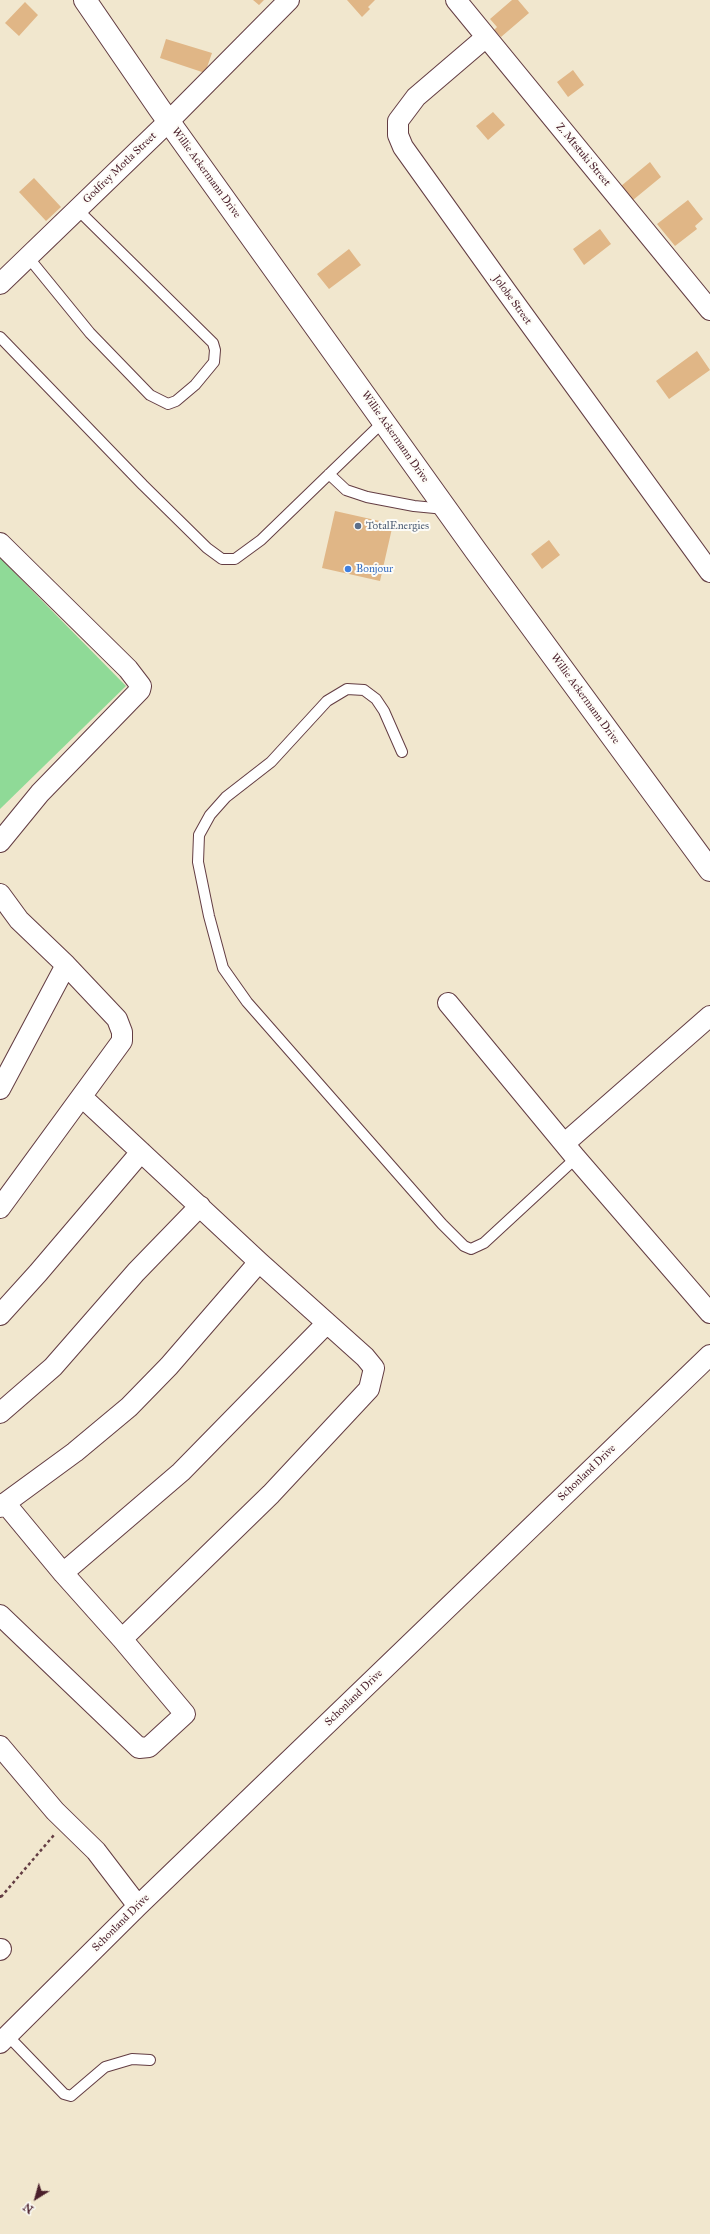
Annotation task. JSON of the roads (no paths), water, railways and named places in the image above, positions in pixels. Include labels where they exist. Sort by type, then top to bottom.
[{"type":"street","name":"Willie Ackermann Drive","points":[[85,0],[169,121],[384,420],[446,510],[710,870]]},
{"type":"street","name":"Godfrey Motla Street","points":[[0,284],[169,121],[289,0]]},
{"type":"street","name":"Z. Mtstuki Street","points":[[456,0],[710,310]]},
{"type":"street","name":"Jolobe Street","points":[[486,38],[416,97],[398,121],[398,135],[403,147],[710,572]]},
{"type":"street","points":[[0,543],[128,669],[141,686],[140,690],[31,803],[0,842]]},
{"type":"street","points":[[0,894],[19,920],[66,965],[117,1019],[122,1032],[122,1041],[118,1048],[0,1208]]},
{"type":"street","points":[[0,1089],[66,965]]},
{"type":"street","points":[[448,1003],[570,1151],[710,1314]]},
{"type":"street","points":[[570,1151],[710,1016]]},
{"type":"street","points":[[82,1097],[259,1262],[365,1357],[374,1368],[370,1389],[271,1494],[122,1639]]},
{"type":"street","points":[[0,1315],[38,1273],[141,1152]]},
{"type":"street","points":[[0,1413],[53,1367],[136,1272],[200,1206]]},
{"type":"street","points":[[0,1615],[139,1748],[149,1748],[185,1714],[122,1639],[3,1505],[75,1452],[129,1407],[169,1366],[259,1262]]},
{"type":"street","points":[[63,1573],[182,1472],[327,1322]]},
{"type":"street","name":"Schonland Drive","points":[[4,2039],[138,1906],[710,1355]]},
{"type":"street","points":[[0,1746],[66,1821],[96,1851],[138,1906]]},
{"type":"lane","points":[[28,257],[90,333],[150,395],[168,404],[176,401],[195,385],[214,362],[215,350],[213,343],[77,209]]},
{"type":"lane","points":[[0,337],[148,490],[207,548],[222,559],[235,559],[261,540],[384,420]]},
{"type":"lane","points":[[329,474],[346,490],[367,497],[414,506],[446,510]]},
{"type":"lane","points":[[402,752],[384,711],[376,699],[364,690],[347,689],[327,701],[271,762],[226,797],[210,816],[199,835],[198,862],[209,916],[223,968],[247,1002],[442,1224],[464,1246],[471,1249],[484,1243],[570,1151]]},
{"type":"lane","points":[[4,2039],[64,2094],[71,2096],[105,2067],[132,2059],[150,2060]]},
{"type":"place","name":"TotalEnergies","points":[[358,526]]},
{"type":"place","name":"Bonjour","points":[[348,569]]}]
